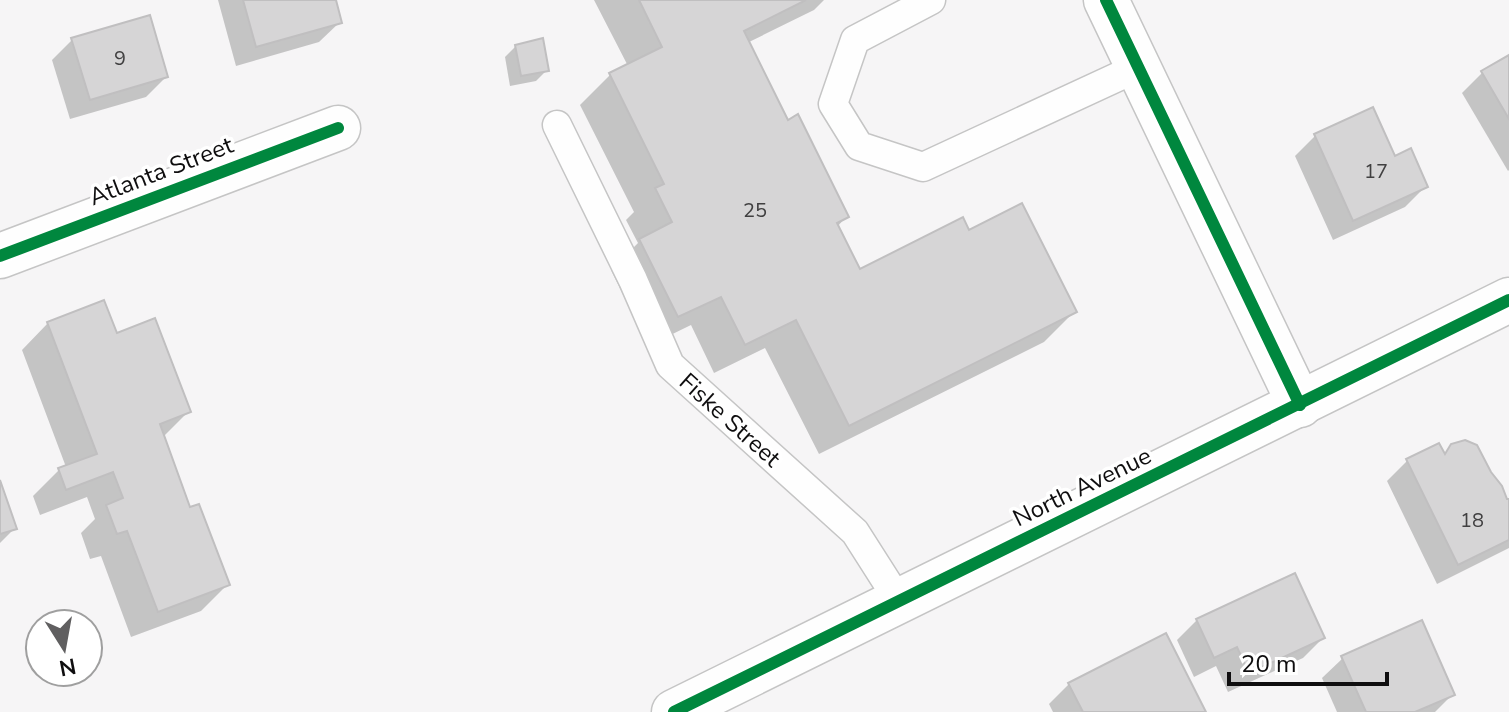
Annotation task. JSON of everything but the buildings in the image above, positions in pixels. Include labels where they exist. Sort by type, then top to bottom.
[{"type":"street","points":[[1106,0],[1300,405]]},
{"type":"street","name":"Atlanta Street","points":[[0,256],[338,128]]},
{"type":"street","name":"North Avenue","points":[[674,712],[1509,300]]},
{"type":"lane","points":[[931,0],[855,40],[833,104],[859,146],[923,167],[1139,67]]},
{"type":"lane","name":"Fiske Street","points":[[557,125],[633,280],[670,365],[855,532],[899,601]]},
{"type":"cycle path","points":[[1106,0],[1300,405]]},
{"type":"cycle path","points":[[0,256],[338,128]]},
{"type":"cycle path","points":[[674,712],[1509,300]]}]
